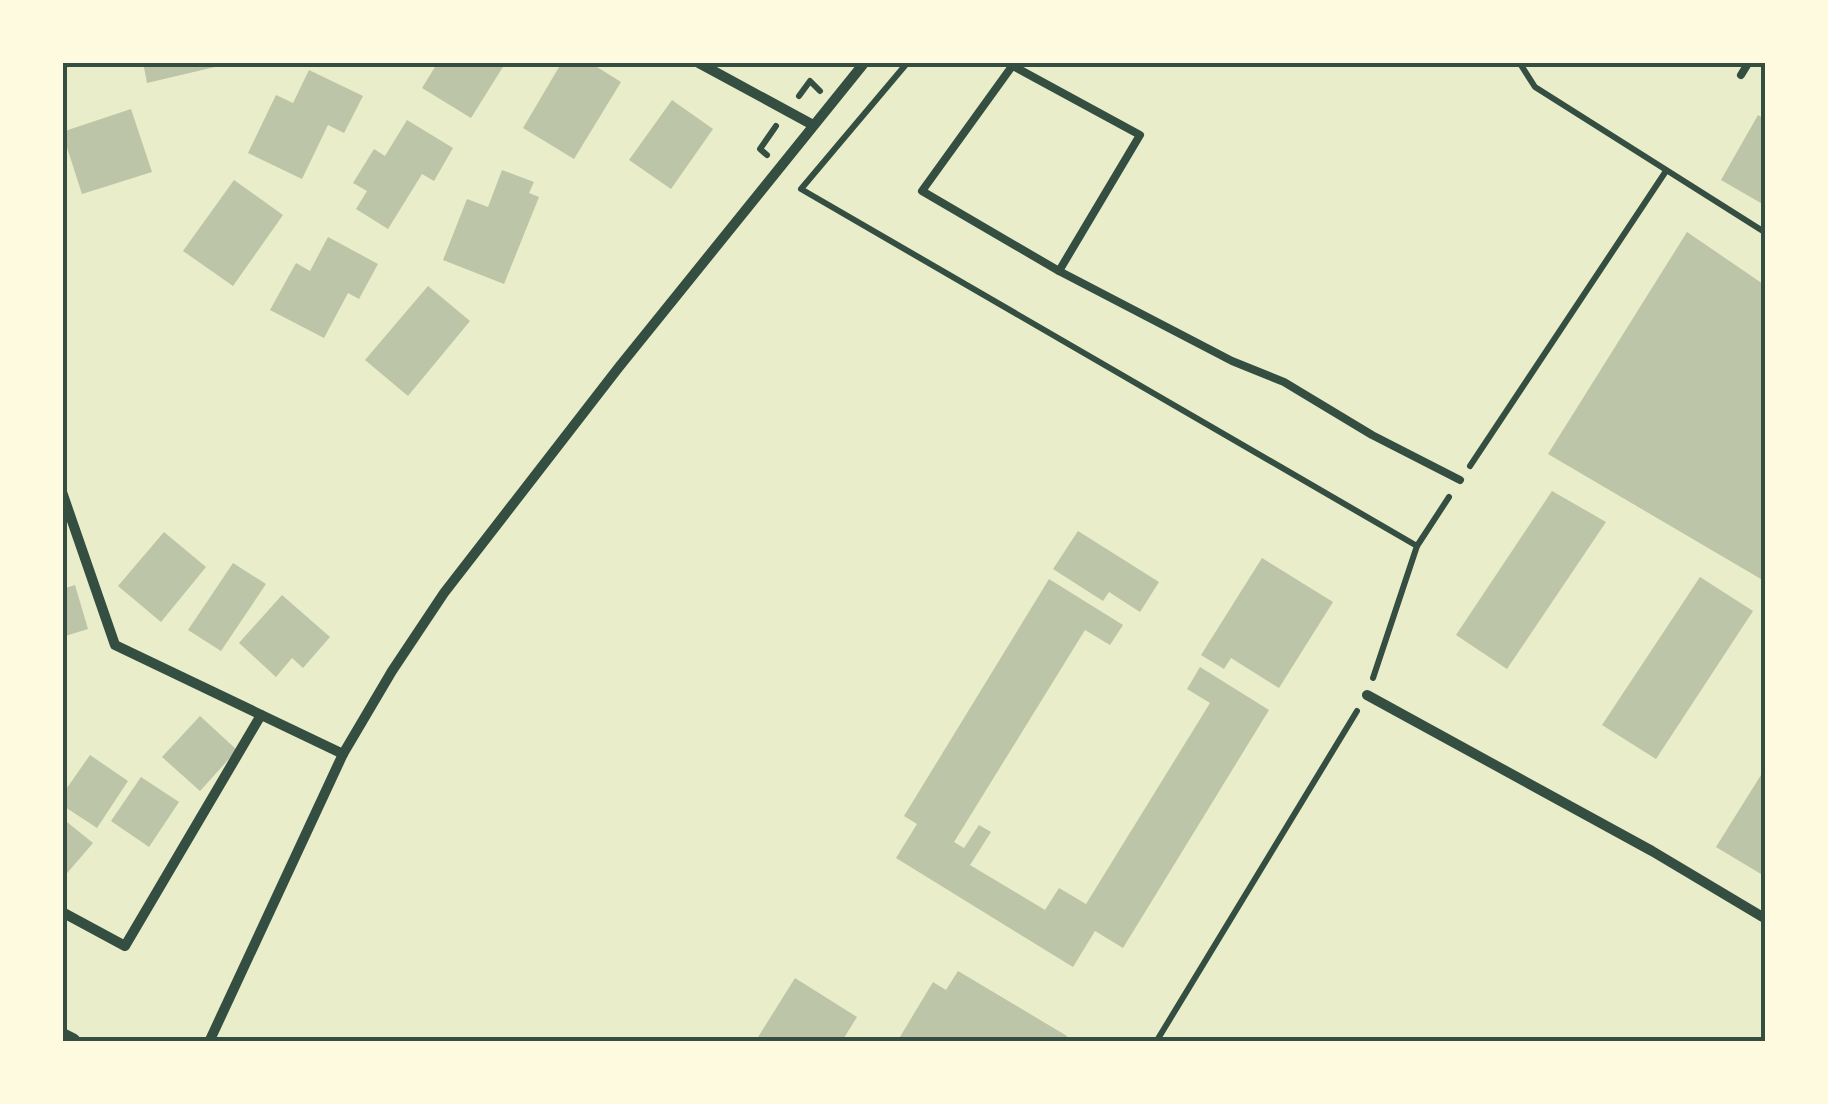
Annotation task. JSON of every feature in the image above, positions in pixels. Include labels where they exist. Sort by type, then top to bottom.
[{"type":"street","points":[[697,62],[813,125]]},
{"type":"street","points":[[209,1042],[343,754],[444,593],[619,367],[865,62]]},
{"type":"street","points":[[62,492],[115,646],[343,754]]},
{"type":"street","points":[[1367,695],[1766,918]]},
{"type":"street","points":[[62,912],[125,946],[261,715]]},
{"type":"street","points":[[62,1037],[72,1042]]},
{"type":"lane","points":[[1742,75],[1749,62]]},
{"type":"lane","points":[[1059,271],[1140,135],[1014,64],[922,191],[1059,271],[1232,360],[1284,382],[1372,435],[1460,480]]},
{"type":"path","points":[[62,70],[67,62]]},
{"type":"path","points":[[908,62],[800,189],[1416,546]]},
{"type":"path","points":[[1519,62],[1536,87],[1766,233]]},
{"type":"path","points":[[1156,1042],[1367,695],[1416,546],[1666,171]]},
{"type":"building","points":[[143,62],[218,62],[219,66],[147,83]]},
{"type":"building","points":[[438,62],[506,62],[471,118],[422,88]]},
{"type":"building","points":[[562,62],[589,62],[621,82],[574,159],[523,128]]},
{"type":"building","points":[[309,70],[363,96],[344,133],[328,125],[302,179],[248,153],[276,95],[293,103]]},
{"type":"building","points":[[672,100],[713,129],[671,189],[629,160]]},
{"type":"building","points":[[131,109],[152,172],[82,194],[62,132]]},
{"type":"building","points":[[1758,115],[1766,120],[1766,206],[1721,180]]},
{"type":"building","points":[[407,120],[453,148],[434,181],[422,174],[388,229],[356,209],[367,191],[353,183],[374,149],[385,156]]},
{"type":"building","points":[[502,170],[534,182],[529,193],[539,197],[504,284],[443,260],[467,199],[488,207]]},
{"type":"building","points":[[234,180],[283,215],[233,286],[183,251]]},
{"type":"building","points":[[1687,232],[1766,286],[1766,582],[1548,454]]},
{"type":"building","points":[[328,237],[378,264],[359,299],[348,293],[324,338],[270,310],[296,263],[310,271]]},
{"type":"building","points":[[428,286],[470,321],[408,396],[365,360]]},
{"type":"building","points":[[1552,491],[1606,522],[1507,669],[1456,635]]},
{"type":"building","points":[[1078,531],[1159,582],[1140,612],[1109,592],[1103,601],[1053,569]]},
{"type":"building","points":[[164,532],[206,567],[161,622],[118,586]]},
{"type":"building","points":[[1262,558],[1333,602],[1279,688],[1231,658],[1224,669],[1201,655]]},
{"type":"building","points":[[233,563],[266,584],[221,651],[188,630]]},
{"type":"building","points":[[1700,577],[1753,611],[1656,759],[1602,725]]},
{"type":"building","points":[[1049,579],[1123,625],[1110,645],[1085,630],[954,842],[964,848],[979,825],[991,832],[970,865],[1045,910],[1059,888],[1086,904],[1210,703],[1187,689],[1200,667],[1269,710],[1123,948],[1095,931],[1073,967],[896,858],[917,824],[904,816]]},
{"type":"building","points":[[75,585],[88,629],[62,637],[62,589]]},
{"type":"building","points":[[282,595],[330,637],[303,668],[292,658],[276,677],[239,643]]},
{"type":"building","points":[[200,716],[237,750],[200,791],[162,757]]},
{"type":"building","points":[[90,755],[128,781],[97,828],[62,805],[62,795]]},
{"type":"building","points":[[1766,767],[1766,877],[1716,847]]},
{"type":"building","points":[[141,777],[179,802],[149,847],[111,821]]},
{"type":"building","points":[[62,818],[93,843],[62,879]]},
{"type":"building","points":[[958,971],[1067,1036],[1064,1042],[897,1042],[933,982],[946,990]]},
{"type":"building","points":[[795,978],[857,1017],[844,1038],[848,1042],[755,1042]]}]
